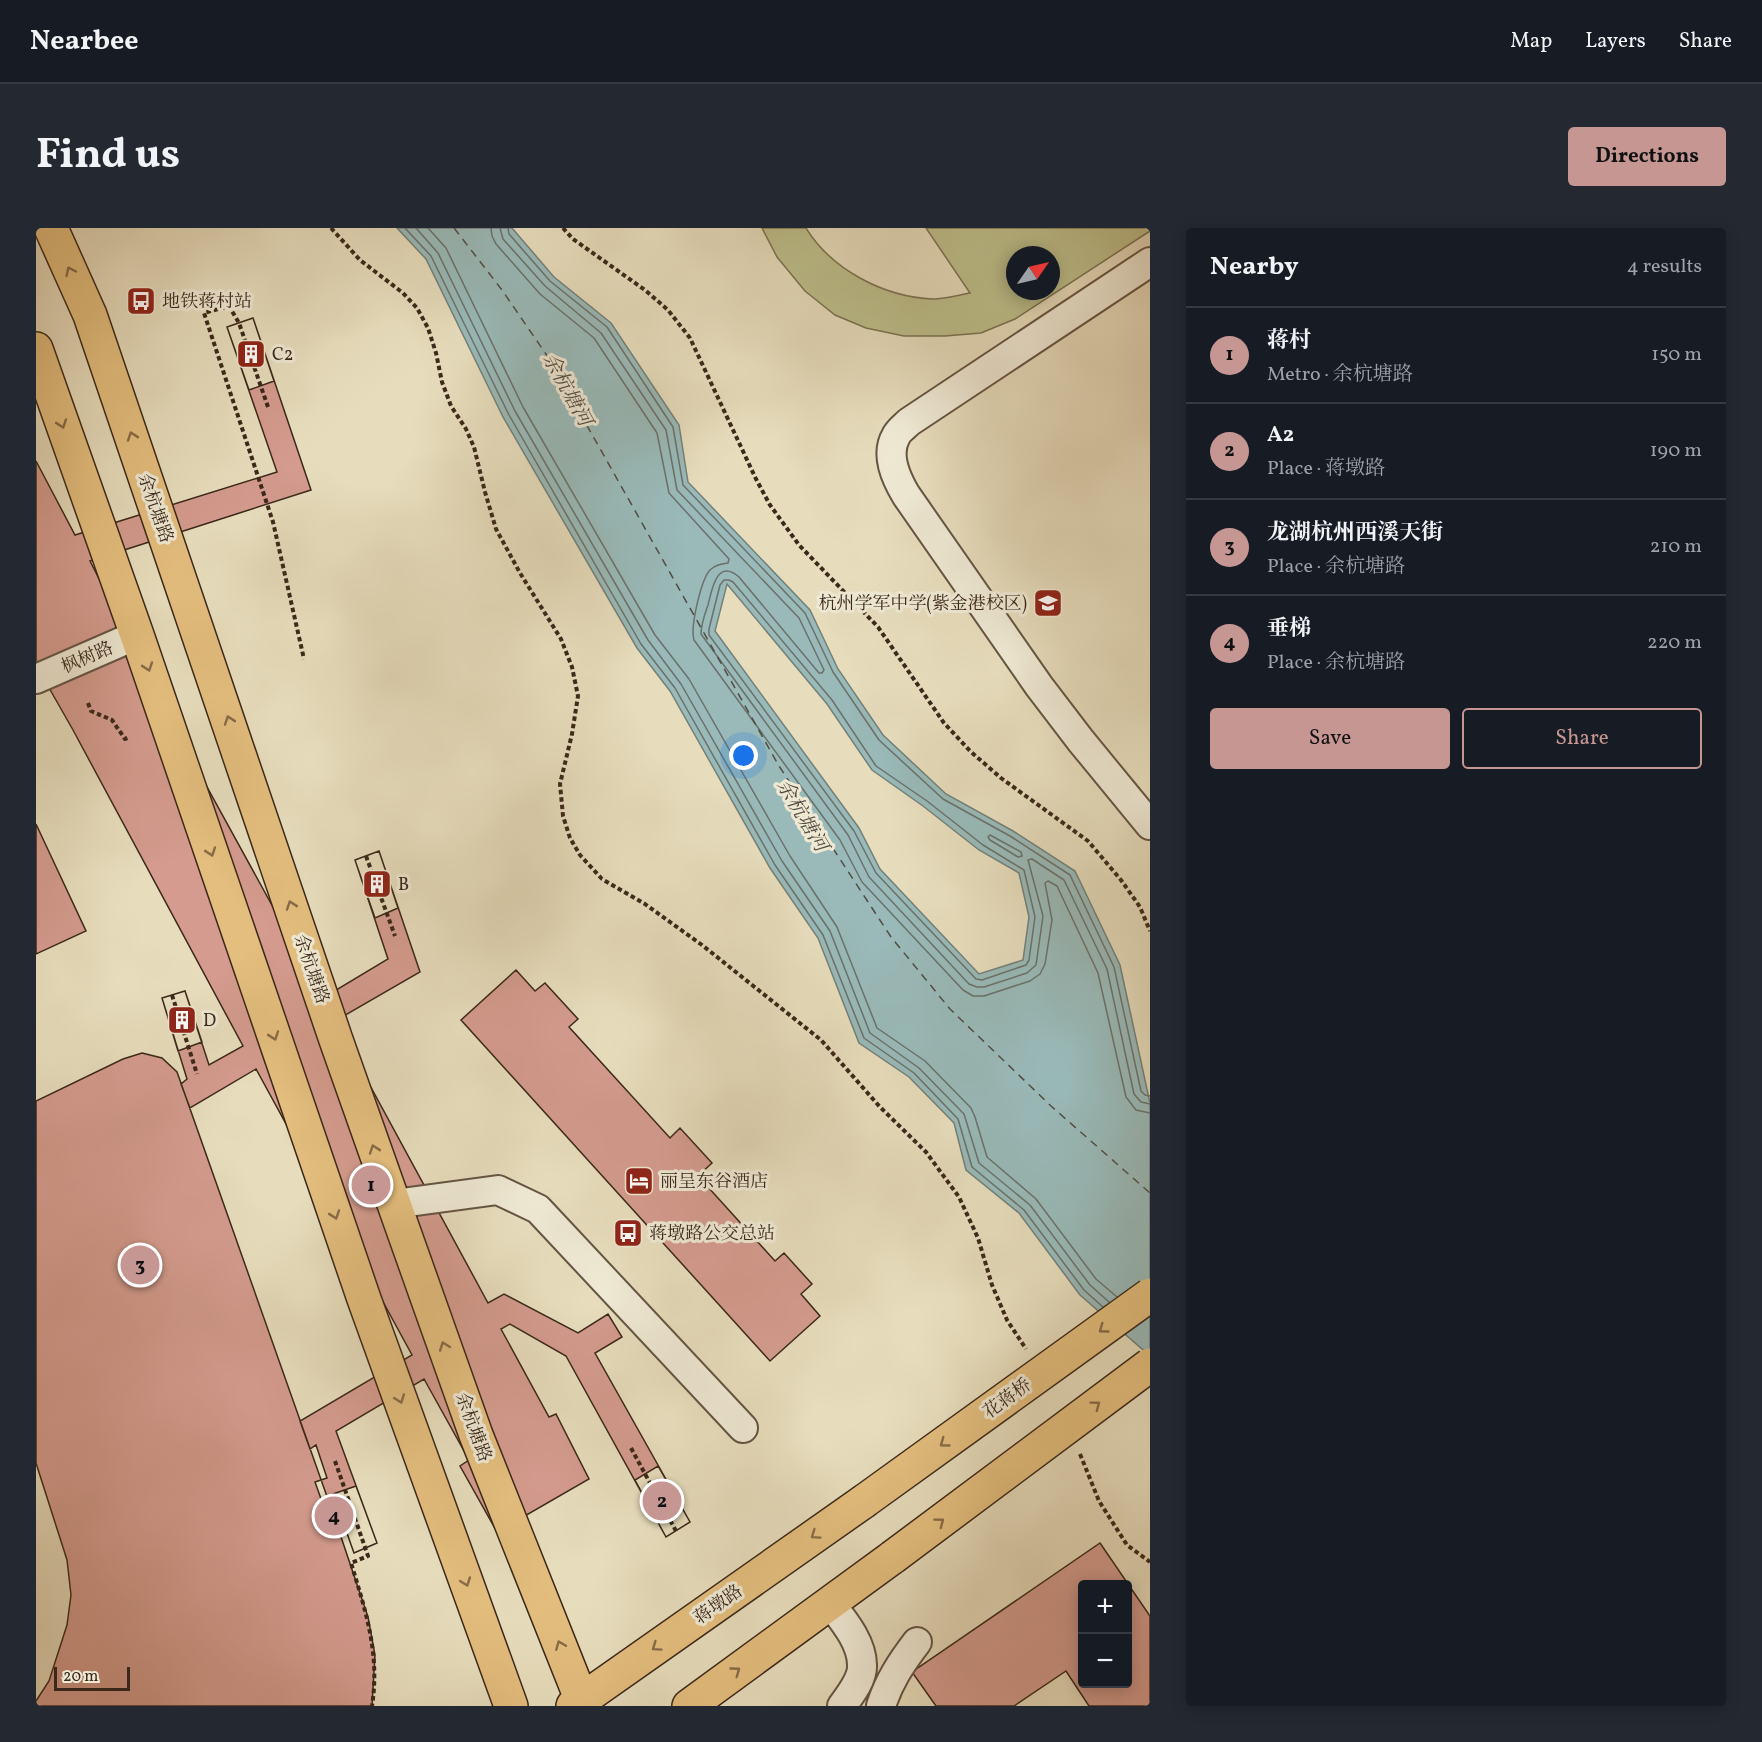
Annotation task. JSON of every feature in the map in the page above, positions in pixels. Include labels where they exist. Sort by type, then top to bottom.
[{"type":"main road","name":"余杭塘路","points":[[51,228],[90,315],[336,1040],[476,1435],[580,1704]]},
{"type":"main road","points":[[36,349],[137,635],[364,1299],[511,1706]]},
{"type":"main road","name":"花蒋桥","points":[[863,1502],[1150,1295]]},
{"type":"main road","points":[[689,1706],[1150,1365]]},
{"type":"main road","name":"蒋墩路","points":[[580,1704],[863,1502]]},
{"type":"street","points":[[1150,262],[909,422],[896,435],[892,453],[895,476],[906,495],[1039,686],[1150,825]]},
{"type":"street","name":"枫树路","points":[[36,679],[137,635]]},
{"type":"street","points":[[394,1204],[498,1191],[538,1209],[743,1428]]},
{"type":"street","points":[[830,1603],[847,1625],[857,1646],[862,1665],[856,1685],[842,1706]]},
{"type":"street","points":[[881,1706],[896,1670],[917,1642]]},
{"type":"path","points":[[331,228],[360,260],[403,293],[417,308],[428,328],[451,406],[466,429],[474,447],[496,529],[561,639],[572,667],[578,696],[560,784],[563,816],[570,838],[580,855],[602,879],[645,904],[702,945],[820,1040],[880,1107],[926,1152],[959,1197],[978,1238],[992,1285],[1007,1320],[1030,1356]]},
{"type":"path","points":[[563,228],[573,239],[645,290],[668,310],[690,338],[770,505],[799,545],[878,627],[944,723],[970,751],[1001,778],[1089,841],[1140,907],[1150,930]]},
{"type":"path","points":[[268,407],[239,323],[230,306],[204,313],[273,522],[304,659]]},
{"type":"path","points":[[88,703],[90,711],[112,720],[125,739],[130,737]]},
{"type":"path","points":[[366,856],[394,936]]},
{"type":"path","points":[[172,995],[197,1074]]},
{"type":"path","points":[[1076,1444],[1099,1501],[1127,1545],[1150,1562]]},
{"type":"path","points":[[631,1448],[676,1531]]},
{"type":"path","points":[[335,1461],[368,1556],[351,1563],[368,1617],[375,1655],[372,1706]]},
{"type":"green space","points":[[762,228],[806,228],[830,257],[861,278],[896,293],[938,299],[970,293],[926,228],[1150,228],[1150,231],[1060,290],[1060,246],[1006,246],[1006,300],[1044,300],[1015,319],[981,333],[904,336],[866,328],[835,315],[805,291],[777,257]]},
{"type":"water","name":"余杭塘河","points":[[397,228],[512,228],[554,277],[611,323],[679,425],[688,482],[810,610],[838,669],[883,735],[946,794],[1013,831],[1075,871],[1120,965],[1150,1103],[1150,1356],[1080,1295],[1019,1213],[966,1170],[954,1123],[909,1077],[859,1043],[818,938],[770,868],[670,691],[637,648],[503,417],[426,259]],"holes":[[[727,584],[827,704],[872,770],[979,850],[1019,873],[1029,917],[1023,960],[979,974],[880,869],[859,828],[715,631]]]},
{"type":"building","points":[[253,318],[311,490],[90,561],[179,736],[323,998],[388,959],[355,860],[379,851],[420,972],[335,1021],[488,1303],[504,1294],[578,1333],[608,1314],[622,1337],[595,1353],[690,1522],[666,1537],[566,1356],[510,1324],[501,1329],[549,1417],[556,1414],[589,1479],[497,1532],[460,1466],[469,1460],[424,1379],[336,1431],[377,1543],[354,1553],[342,1519],[330,1524],[315,1482],[327,1478],[316,1445],[310,1449],[300,1421],[412,1355],[256,1069],[190,1108],[181,1084],[187,1079],[162,998],[185,991],[209,1065],[243,1046],[36,665],[36,461],[75,535],[277,472],[227,327]]},
{"type":"building","name":"C2","points":[[253,318],[274,381],[249,390],[227,327]]},
{"type":"building","points":[[36,824],[86,931],[36,954]]},
{"type":"building","name":"B","points":[[379,851],[398,908],[375,918],[355,860]]},
{"type":"building","points":[[516,970],[535,991],[545,983],[578,1019],[569,1027],[670,1138],[680,1128],[712,1163],[698,1176],[775,1261],[784,1253],[812,1284],[801,1294],[820,1316],[770,1361],[461,1020]]},
{"type":"building","name":"D","points":[[185,991],[202,1042],[178,1051],[162,998]]},
{"type":"building","points":[[142,1053],[162,1058],[177,1072],[336,1522],[368,1617],[375,1655],[372,1706],[36,1706],[36,1701],[49,1681],[67,1625],[71,1595],[67,1560],[36,1463],[36,1101],[123,1059]]},
{"type":"building","points":[[658,1466],[690,1522],[666,1537],[635,1480]]},
{"type":"building","points":[[356,1486],[377,1543],[354,1553],[333,1494]]},
{"type":"building","points":[[338,1508],[342,1519],[330,1524],[326,1513]]},
{"type":"building","points":[[1100,1543],[1125,1580],[1078,1580],[1078,1688],[1132,1688],[1132,1590],[1150,1616],[1150,1706],[1089,1706],[1066,1671],[1014,1706],[936,1706],[912,1672]]},
{"type":"ferry route","points":[[454,228],[502,290],[550,360],[779,766],[891,937],[950,1009],[1051,1106],[1150,1193]]},
{"type":"place","name":"地铁蒋村站","points":[[141,301]]},
{"type":"place","name":"C2","points":[[251,354]]},
{"type":"place","name":"杭州学军中学(紫金港校区)","points":[[1048,603]]},
{"type":"place","name":"B","points":[[377,884]]},
{"type":"place","name":"D","points":[[182,1020]]},
{"type":"place","name":"丽呈东谷酒店","points":[[639,1181]]},
{"type":"place","name":"蒋村","points":[[371,1185]]},
{"type":"place","name":"蒋墩路公交总站","points":[[628,1233]]},
{"type":"place","name":"龙湖杭州西溪天街","points":[[140,1265]]},
{"type":"place","name":"A2","points":[[662,1501]]},
{"type":"place","name":"垂梯","points":[[334,1516]]}]
